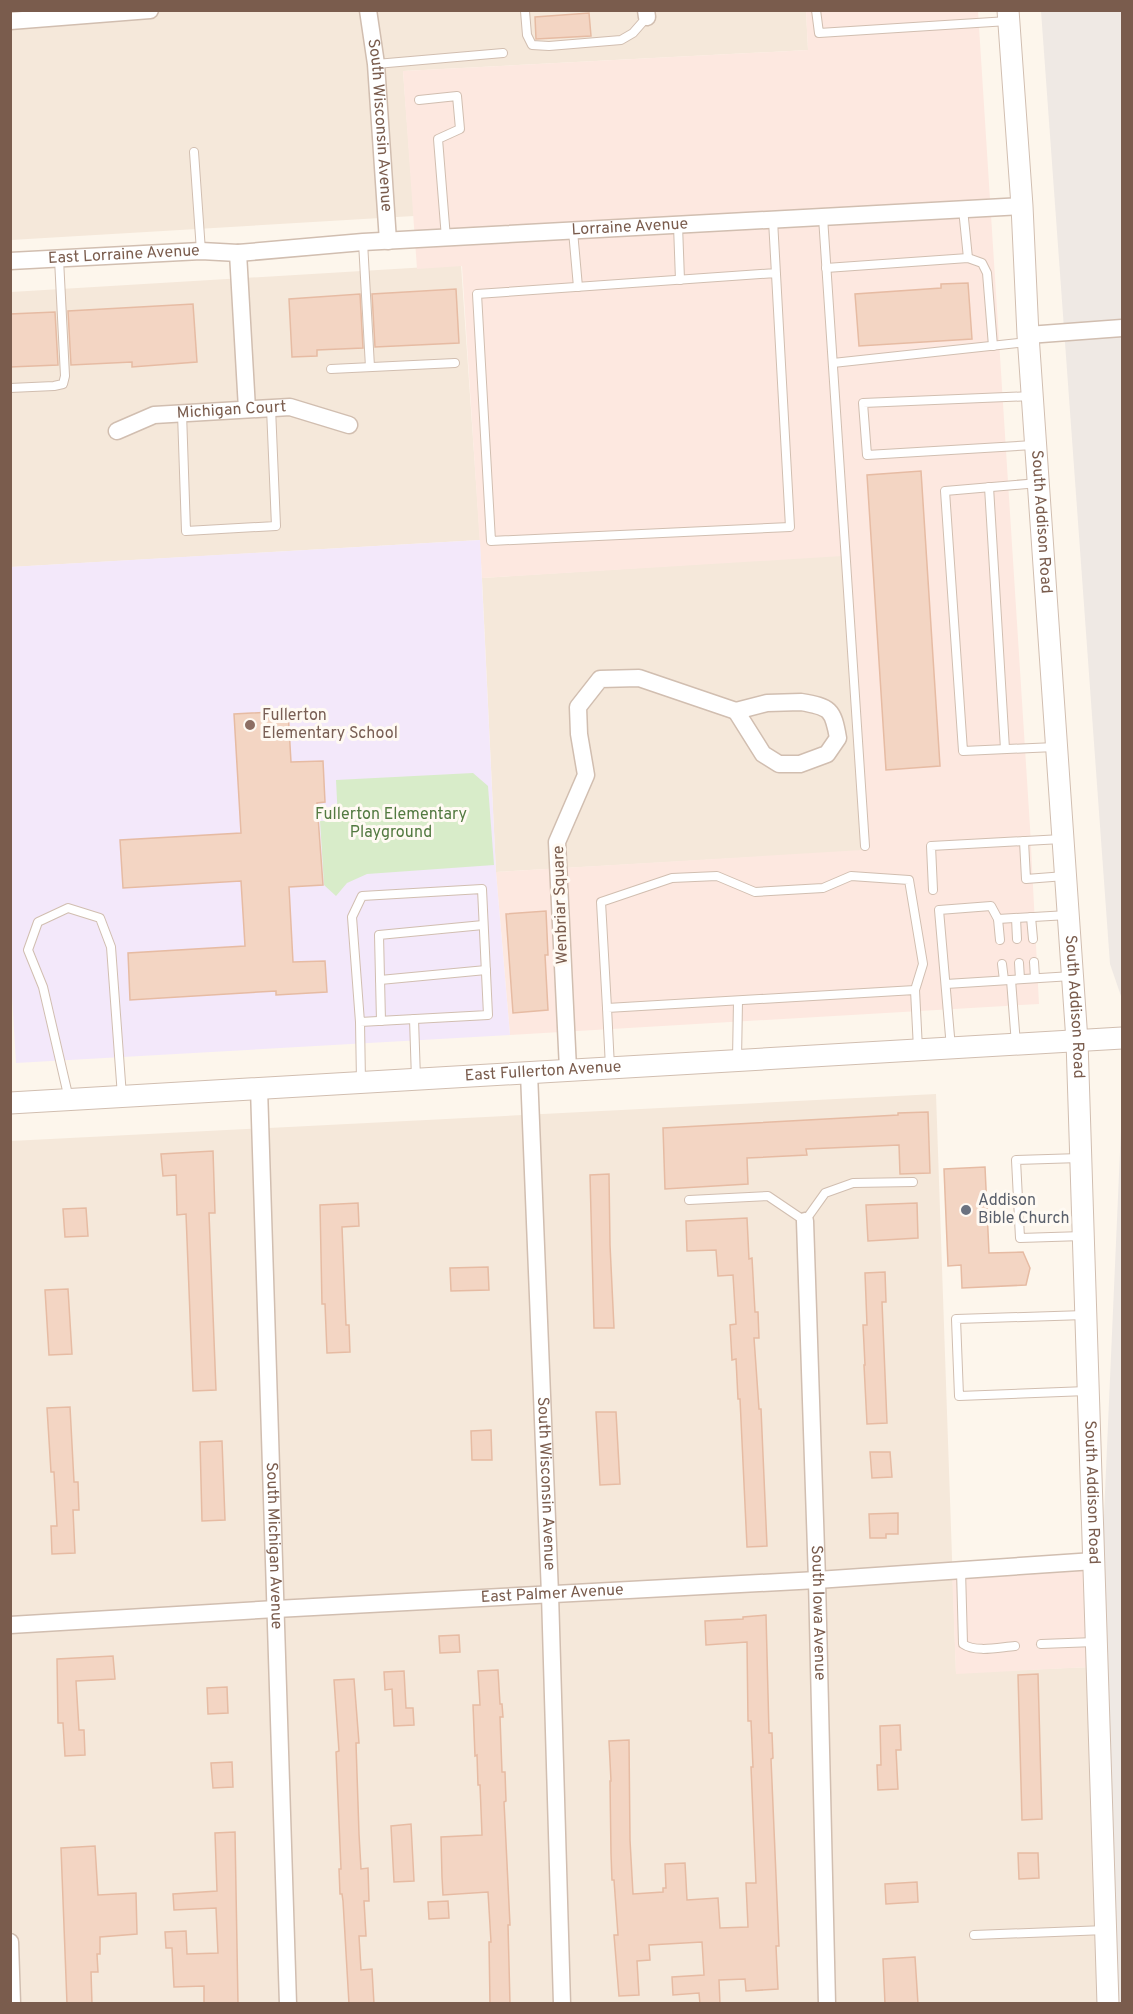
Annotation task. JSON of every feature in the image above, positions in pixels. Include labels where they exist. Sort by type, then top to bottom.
[{"type":"street","points":[[10,21],[101,12],[150,10]]},
{"type":"street","name":"South Wisconsin Avenue","points":[[368,10],[376,64],[388,241]]},
{"type":"street","name":"South Addison Road","points":[[1008,16],[1077,1041],[1108,2004]]},
{"type":"street","name":"Lorraine Avenue","points":[[238,253],[363,242],[1022,206]]},
{"type":"street","name":"East Lorraine Avenue","points":[[10,261],[201,251],[238,253]]},
{"type":"street","points":[[238,253],[247,409]]},
{"type":"street","points":[[1028,339],[1122,328]]},
{"type":"street","name":"Michigan Court","points":[[117,431],[154,415],[290,407],[349,425]]},
{"type":"street","name":"Wenbriar Square","points":[[568,1069],[557,842],[586,775],[579,734],[578,707],[600,679],[639,678],[736,711]]},
{"type":"street","points":[[801,702],[822,705],[834,716],[838,738],[827,754],[801,764],[779,764],[763,754],[736,711],[767,704],[801,702]]},
{"type":"street","name":"East Fullerton Avenue","points":[[10,1103],[1122,1038]]},
{"type":"street","name":"South Wisconsin Avenue","points":[[529,1073],[550,1594],[562,2004]]},
{"type":"street","name":"South Michigan Avenue","points":[[259,1088],[288,2004]]},
{"type":"street","name":"South Iowa Avenue","points":[[805,1221],[817,1580],[827,2004]]},
{"type":"street","name":"East Palmer Avenue","points":[[10,1625],[817,1580],[1094,1561]]},
{"type":"street","points":[[10,1942],[12,2004]]},
{"type":"lane","points":[[816,10],[819,33],[1008,16]]},
{"type":"lane","points":[[525,11],[527,35],[532,45],[549,46],[621,40],[633,33],[647,14]]},
{"type":"lane","points":[[376,64],[503,53]]},
{"type":"lane","points":[[419,100],[457,96],[460,129],[438,139],[446,238]]},
{"type":"lane","points":[[194,152],[201,251]]},
{"type":"lane","points":[[963,209],[968,258]]},
{"type":"lane","points":[[823,217],[865,846]]},
{"type":"lane","points":[[773,220],[776,273],[790,527],[491,541],[477,294],[776,273]]},
{"type":"lane","points":[[678,225],[680,280]]},
{"type":"lane","points":[[573,231],[578,287]]},
{"type":"lane","points":[[363,242],[370,367]]},
{"type":"lane","points":[[826,268],[968,258],[982,263],[987,273],[993,346]]},
{"type":"lane","points":[[10,388],[63,384],[65,376],[60,259]]},
{"type":"lane","points":[[833,363],[993,346],[1028,339]]},
{"type":"lane","points":[[331,369],[455,363]]},
{"type":"lane","points":[[1033,396],[863,404],[867,455],[1036,445]]},
{"type":"lane","points":[[182,413],[186,531],[276,526],[271,408]]},
{"type":"lane","points":[[1038,483],[945,491],[963,751],[1056,747]]},
{"type":"lane","points":[[990,488],[1005,749]]},
{"type":"lane","points":[[933,890],[930,846],[1063,839]]},
{"type":"lane","points":[[1024,842],[1026,879],[1065,876]]},
{"type":"lane","points":[[610,1067],[601,902],[672,878],[717,876],[755,892],[823,888],[851,876],[909,880],[923,964],[915,990],[918,1050]]},
{"type":"lane","points":[[360,1022],[488,1015],[482,889],[363,896],[352,917],[360,1022],[361,1082]]},
{"type":"lane","points":[[951,1048],[939,910],[991,906],[998,919],[1000,940]]},
{"type":"lane","points":[[69,1100],[44,987],[28,950],[38,922],[68,908],[100,918],[111,947],[122,1096]]},
{"type":"lane","points":[[998,919],[1068,915]]},
{"type":"lane","points":[[1031,917],[1033,939]]},
{"type":"lane","points":[[1016,918],[1017,939]]},
{"type":"lane","points":[[381,1021],[379,935],[483,925]]},
{"type":"lane","points":[[1034,962],[1035,978]]},
{"type":"lane","points":[[1016,1044],[1012,980],[1019,963]]},
{"type":"lane","points":[[1002,964],[1012,980]]},
{"type":"lane","points":[[380,980],[486,970]]},
{"type":"lane","points":[[946,984],[1072,976]]},
{"type":"lane","points":[[607,1008],[915,990]]},
{"type":"lane","points":[[737,1060],[738,1001]]},
{"type":"lane","points":[[414,1019],[416,1079]]},
{"type":"lane","points":[[1081,1158],[1016,1160],[1020,1238],[1083,1236]]},
{"type":"lane","points":[[689,1200],[768,1196],[805,1221],[825,1193],[834,1189],[853,1183],[914,1182]]},
{"type":"lane","points":[[1086,1315],[956,1319],[959,1396],[1088,1391]]},
{"type":"lane","points":[[961,1569],[963,1644],[974,1648],[1015,1646]]},
{"type":"lane","points":[[1041,1644],[1096,1641]]},
{"type":"lane","points":[[974,1935],[1106,1930]]},
{"type":"shaded area","points":[[11,11],[806,11],[808,50],[403,71],[414,216],[11,240]]},
{"type":"shaded area","points":[[806,11],[978,11],[1030,827],[1039,1004],[510,1035],[496,872],[862,850],[842,556],[482,578],[462,266],[417,269],[403,71],[808,50]]},
{"type":"shaded area","points":[[1041,11],[1122,11],[1122,999],[1110,964]]},
{"type":"shaded area","points":[[461,265],[480,540],[11,567],[11,292]]},
{"type":"shaded area","name":"Fullerton Elementary School","points":[[480,540],[496,872],[510,1035],[16,1063],[10,962],[10,567]]},
{"type":"shaded area","points":[[842,555],[862,851],[496,872],[482,578]]},
{"type":"shaded area","points":[[936,1094],[956,1673],[1090,1667],[1100,2003],[11,2004],[11,1141]]},
{"type":"shaded area","points":[[1122,1106],[1122,2003],[1117,2003],[1102,1561]]},
{"type":"shaded area","points":[[1088,1566],[1090,1667],[956,1674],[952,1573]]},
{"type":"green space","name":"Fullerton Elementary Playground","points":[[473,773],[488,786],[494,865],[367,874],[347,883],[336,896],[324,885],[320,821],[338,820],[336,780]]},
{"type":"building","points":[[589,13],[591,36],[536,39],[535,17]]},
{"type":"building","points":[[968,283],[972,339],[859,346],[855,294],[941,288],[941,284]]},
{"type":"building","points":[[456,289],[459,343],[375,347],[372,294]]},
{"type":"building","points":[[360,294],[363,348],[317,350],[317,356],[292,357],[289,299]]},
{"type":"building","points":[[193,304],[197,362],[132,367],[132,362],[71,365],[68,311]]},
{"type":"building","points":[[55,312],[58,365],[10,367],[10,314]]},
{"type":"building","points":[[921,471],[940,766],[886,770],[867,475]]},
{"type":"building","points":[[288,711],[291,762],[323,761],[325,802],[317,803],[323,885],[289,887],[293,962],[325,961],[327,992],[276,995],[276,991],[130,1000],[128,953],[245,946],[241,881],[123,888],[120,840],[241,833],[234,714]]},
{"type":"building","points":[[546,911],[548,955],[545,955],[548,1010],[513,1013],[506,914]]},
{"type":"building","points":[[928,1112],[930,1173],[900,1174],[899,1145],[806,1149],[807,1155],[747,1158],[748,1184],[665,1189],[663,1128]]},
{"type":"building","points":[[213,1151],[215,1213],[209,1213],[216,1390],[193,1391],[186,1214],[177,1215],[176,1175],[163,1176],[161,1154]]},
{"type":"building","name":"Addison Bible Church","points":[[985,1167],[989,1253],[1023,1252],[1030,1268],[1026,1285],[962,1288],[961,1265],[948,1266],[944,1169]]},
{"type":"building","points":[[609,1174],[614,1328],[594,1328],[590,1175]]},
{"type":"building","points":[[358,1203],[359,1226],[342,1227],[346,1325],[349,1325],[350,1352],[327,1353],[325,1304],[322,1304],[320,1205]]},
{"type":"building","points":[[917,1203],[918,1238],[868,1241],[866,1205]]},
{"type":"building","points":[[86,1208],[88,1236],[65,1237],[63,1209]]},
{"type":"building","points":[[747,1218],[755,1312],[758,1312],[759,1338],[754,1338],[759,1409],[761,1409],[767,1546],[747,1547],[740,1399],[738,1399],[736,1359],[732,1360],[730,1325],[736,1324],[733,1275],[718,1276],[716,1250],[687,1251],[686,1221]]},
{"type":"building","points":[[488,1267],[489,1290],[451,1291],[450,1268]]},
{"type":"building","points":[[885,1272],[886,1302],[882,1302],[887,1423],[867,1424],[863,1325],[867,1325],[865,1273]]},
{"type":"building","points":[[68,1289],[72,1354],[49,1355],[45,1290]]},
{"type":"building","points":[[70,1407],[74,1482],[78,1482],[79,1510],[73,1510],[75,1553],[52,1554],[51,1526],[57,1526],[47,1408]]},
{"type":"building","points":[[596,1412],[616,1412],[620,1484],[600,1485]]},
{"type":"building","points":[[491,1430],[492,1460],[472,1460],[471,1431]]},
{"type":"building","points":[[222,1441],[225,1520],[202,1521],[200,1442]]},
{"type":"building","points":[[870,1452],[890,1452],[892,1477],[872,1478]]},
{"type":"building","points":[[898,1513],[898,1534],[886,1534],[886,1538],[870,1538],[869,1514]]},
{"type":"building","points":[[766,1615],[769,1733],[772,1733],[773,1758],[771,1759],[779,1946],[776,1946],[778,1989],[746,1991],[745,1979],[719,1980],[720,2004],[700,2004],[699,1993],[673,1995],[672,1977],[704,1975],[702,1942],[649,1945],[650,1960],[637,1961],[639,1995],[619,1996],[614,1935],[618,1935],[614,1880],[612,1880],[609,1741],[629,1740],[633,1894],[663,1892],[663,1888],[666,1888],[665,1864],[685,1863],[687,1900],[718,1898],[720,1928],[748,1927],[746,1883],[756,1883],[751,1721],[748,1721],[747,1642],[706,1645],[705,1621]]},
{"type":"building","points":[[459,1635],[460,1652],[440,1653],[439,1636]]},
{"type":"building","points":[[113,1656],[115,1679],[76,1681],[79,1730],[84,1730],[85,1755],[65,1756],[63,1723],[58,1723],[57,1659]]},
{"type":"building","points":[[498,1670],[503,1717],[500,1717],[502,1772],[505,1772],[510,2004],[490,2004],[489,1942],[491,1942],[488,1892],[443,1895],[442,1877],[441,1837],[482,1835],[473,1705],[480,1705],[478,1671]]},
{"type":"building","points":[[404,1671],[406,1708],[413,1708],[414,1725],[394,1726],[392,1689],[385,1690],[384,1672]]},
{"type":"building","points":[[1038,1674],[1042,1819],[1022,1820],[1018,1675]]},
{"type":"building","points":[[354,1679],[359,1743],[356,1743],[361,1869],[368,1868],[369,1901],[364,1901],[366,1936],[359,1936],[361,1970],[372,1969],[374,2004],[349,2004],[343,1901],[342,1894],[340,1894],[336,1752],[339,1751],[334,1680]]},
{"type":"building","points":[[227,1687],[228,1713],[208,1714],[207,1688]]},
{"type":"building","points":[[900,1725],[901,1750],[896,1750],[898,1789],[878,1790],[877,1765],[881,1765],[880,1726]]},
{"type":"building","points":[[232,1762],[233,1787],[213,1788],[211,1763]]},
{"type":"building","points":[[411,1824],[414,1881],[394,1882],[391,1826]]},
{"type":"building","points":[[235,1832],[238,2004],[204,2004],[204,1986],[174,1987],[172,1948],[166,1948],[165,1932],[186,1931],[187,1954],[218,1953],[216,1908],[174,1910],[173,1894],[217,1891],[215,1833]]},
{"type":"building","points":[[95,1846],[98,1895],[136,1893],[137,1934],[100,1937],[100,1954],[97,1954],[98,1972],[91,1972],[92,2004],[67,2004],[61,1848]]},
{"type":"building","points":[[1018,1853],[1038,1853],[1039,1878],[1019,1879]]},
{"type":"building","points":[[917,1882],[918,1902],[886,1904],[885,1884]]},
{"type":"building","points":[[448,1901],[449,1918],[429,1919],[428,1902]]},
{"type":"building","points":[[915,1957],[918,2004],[885,2004],[883,1959]]},
{"type":"place","name":"Fullerton Elementary School","points":[[250,725]]},
{"type":"place","name":"Addison Bible Church","points":[[966,1210]]}]
